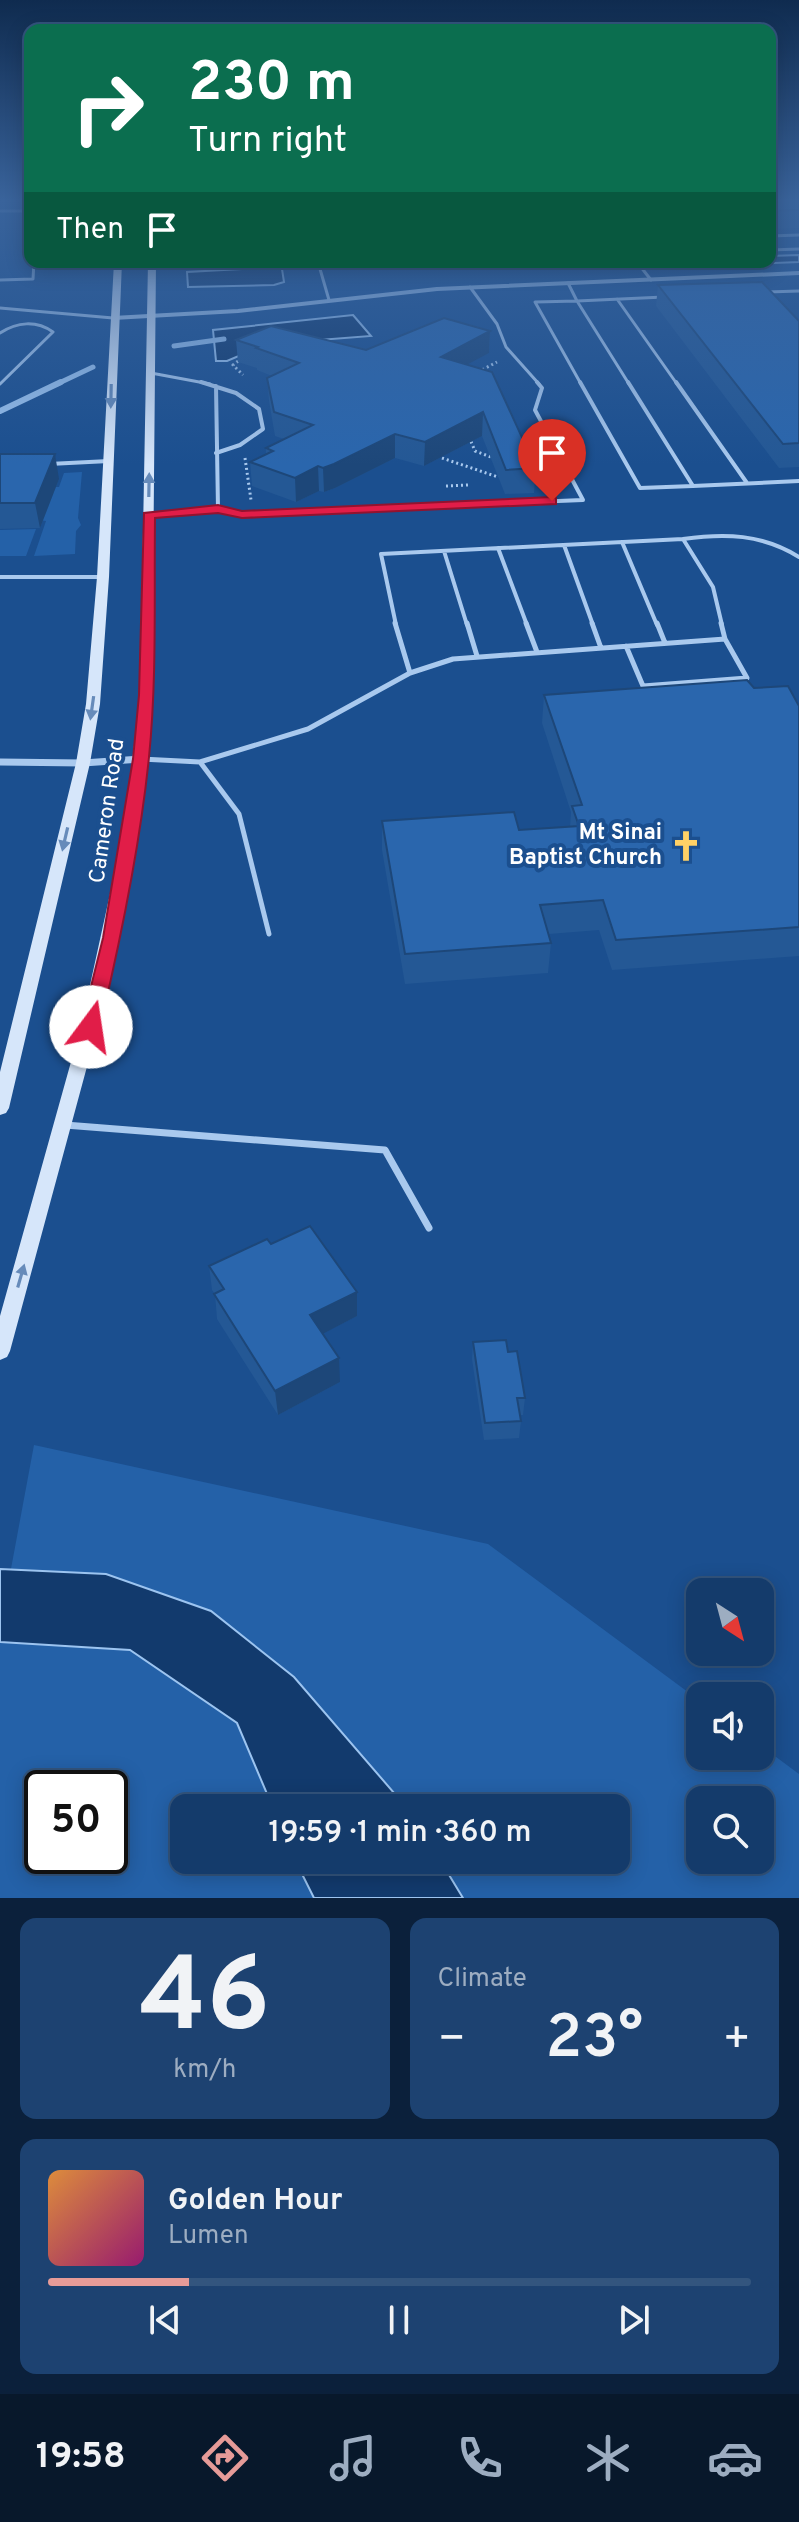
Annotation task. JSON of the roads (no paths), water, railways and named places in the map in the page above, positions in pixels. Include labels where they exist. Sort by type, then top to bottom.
[{"type":"main road","name":"Cameron Road","points":[[0,1108],[83,763],[93,704],[103,577],[116,288]]},
{"type":"main road","name":"Cameron Road","points":[[0,1351],[65,1125],[112,938],[141,759],[146,695],[152,288]]},
{"type":"street","points":[[113,318],[238,311],[464,288]]},
{"type":"street","points":[[0,762],[83,763],[141,759]]},
{"type":"lane","points":[[325,288],[329,300]]},
{"type":"lane","points":[[149,515],[218,509],[242,514],[583,500],[535,410],[542,388],[506,347],[497,324],[470,288]]},
{"type":"lane","points":[[570,288],[693,486]]},
{"type":"lane","points":[[756,293],[799,291]]},
{"type":"lane","points":[[679,296],[535,302],[640,488],[799,481]]},
{"type":"lane","points":[[617,299],[747,483]]},
{"type":"lane","points":[[0,308],[113,318]]},
{"type":"lane","points":[[29,323],[42,312]]},
{"type":"lane","points":[[0,333],[10,326],[29,323],[50,328],[53,332],[0,384]]},
{"type":"lane","points":[[151,373],[216,386],[259,409],[263,429],[240,445],[216,453]]},
{"type":"lane","points":[[216,386],[218,509]]},
{"type":"lane","points":[[45,464],[109,461]]},
{"type":"lane","points":[[410,673],[401,651],[381,554],[683,539],[724,532],[749,535],[784,546],[799,557]]},
{"type":"lane","points":[[626,646],[643,686],[747,678],[725,639],[713,587],[683,539]]},
{"type":"lane","points":[[622,542],[665,643]]},
{"type":"lane","points":[[564,545],[601,648]]},
{"type":"lane","points":[[498,548],[537,652]]},
{"type":"lane","points":[[444,551],[477,656]]},
{"type":"lane","points":[[0,577],[103,577]]},
{"type":"lane","points":[[141,759],[200,762],[308,729],[410,673],[453,659],[725,639]]},
{"type":"lane","points":[[200,762],[239,814],[269,934]]},
{"type":"lane","points":[[65,1125],[385,1150],[429,1228]]},
{"type":"waterway","points":[[174,346],[224,339]]},
{"type":"waterway","points":[[57,384],[93,367]]},
{"type":"waterway","points":[[0,411],[61,382]]},
{"type":"place","name":"Mt Sinai Baptist Church","points":[[686,846]]}]
